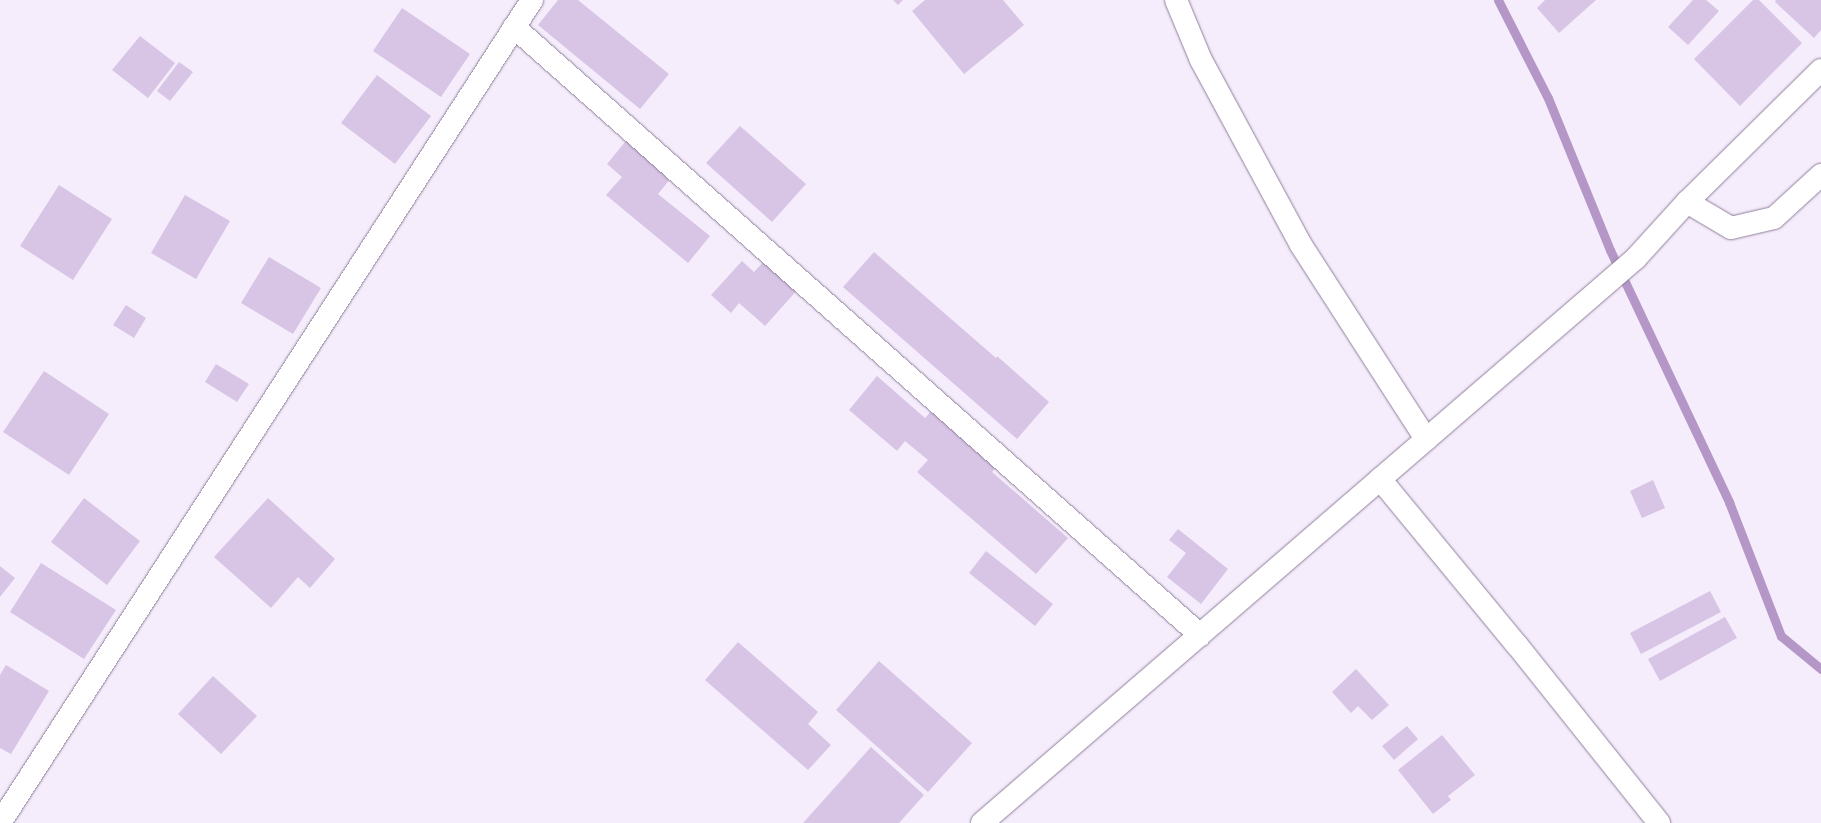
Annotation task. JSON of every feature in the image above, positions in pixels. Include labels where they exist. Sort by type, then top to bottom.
[{"type":"street","points":[[0,823],[532,0]]},
{"type":"street","points":[[1176,0],[1201,60],[1301,245],[1426,439]]},
{"type":"street","points":[[514,27],[1200,634]]},
{"type":"street","points":[[982,823],[1636,258],[1687,202],[1821,70]]},
{"type":"street","points":[[1687,202],[1730,228],[1774,218],[1821,175]]},
{"type":"street","points":[[1380,479],[1517,645],[1659,823]]},
{"type":"building","points":[[558,0],[578,0],[669,74],[640,109],[538,25]]},
{"type":"building","points":[[893,0],[903,0],[898,5]]},
{"type":"building","points":[[925,0],[1003,0],[1024,25],[964,74],[912,11]]},
{"type":"building","points":[[1545,0],[1596,0],[1559,33],[1537,8]]},
{"type":"building","points":[[1693,0],[1706,0],[1719,11],[1688,45],[1668,27]]},
{"type":"building","points":[[1753,0],[1759,0],[1802,43],[1740,106],[1694,59]]},
{"type":"building","points":[[1776,0],[1821,0],[1821,30],[1814,38],[1775,2]]},
{"type":"building","points":[[402,8],[470,54],[441,97],[373,51]]},
{"type":"building","points":[[140,36],[175,63],[148,98],[112,70]]},
{"type":"building","points":[[179,62],[193,72],[170,101],[157,91]]},
{"type":"building","points":[[377,75],[431,116],[395,164],[341,123]]},
{"type":"building","points":[[740,126],[806,184],[772,222],[706,163]]},
{"type":"building","points":[[634,131],[679,168],[658,194],[710,236],[688,263],[606,195],[622,177],[607,164]]},
{"type":"building","points":[[59,185],[112,219],[73,280],[20,246]]},
{"type":"building","points":[[185,195],[230,221],[196,279],[151,253]]},
{"type":"building","points":[[874,252],[1049,402],[1017,439],[843,287]]},
{"type":"building","points":[[269,257],[321,288],[293,334],[241,303]]},
{"type":"building","points":[[767,258],[800,287],[765,326],[739,303],[731,313],[711,295],[742,261],[754,272]]},
{"type":"building","points":[[126,305],[146,318],[134,338],[113,325]]},
{"type":"building","points":[[216,364],[249,384],[237,402],[205,382]]},
{"type":"building","points":[[44,371],[109,414],[69,475],[3,432]]},
{"type":"building","points":[[877,376],[925,418],[934,408],[1005,456],[992,472],[1068,538],[1036,574],[917,472],[928,460],[905,441],[897,451],[849,410]]},
{"type":"building","points":[[1653,480],[1665,508],[1642,518],[1630,491]]},
{"type":"building","points":[[84,498],[140,541],[107,585],[51,542]]},
{"type":"building","points":[[268,498],[335,559],[310,588],[298,577],[271,608],[214,557]]},
{"type":"building","points":[[1178,529],[1228,569],[1201,604],[1167,577],[1186,553],[1169,540]]},
{"type":"building","points":[[986,551],[1053,604],[1035,626],[969,573]]},
{"type":"building","points":[[41,563],[116,610],[84,659],[10,612]]},
{"type":"building","points":[[0,566],[15,578],[0,597]]},
{"type":"building","points":[[1710,591],[1721,612],[1641,654],[1630,633]]},
{"type":"building","points":[[1725,617],[1737,638],[1660,681],[1648,659]]},
{"type":"building","points":[[738,642],[818,712],[808,724],[831,745],[808,770],[705,680]]},
{"type":"building","points":[[879,661],[972,743],[928,792],[836,710]]},
{"type":"building","points":[[6,665],[49,691],[11,754],[0,748],[0,675]]},
{"type":"building","points":[[1356,669],[1389,705],[1372,720],[1358,706],[1351,713],[1332,692]]},
{"type":"building","points":[[213,676],[257,716],[221,754],[178,714]]},
{"type":"building","points":[[1407,726],[1418,739],[1394,760],[1382,746]]},
{"type":"building","points":[[1442,735],[1475,775],[1448,796],[1451,800],[1433,814],[1398,770]]},
{"type":"building","points":[[871,747],[924,795],[899,823],[803,823]]},
{"type":"waterway","points":[[1498,0],[1548,98],[1610,250],[1729,502],[1781,636],[1821,669]]}]
